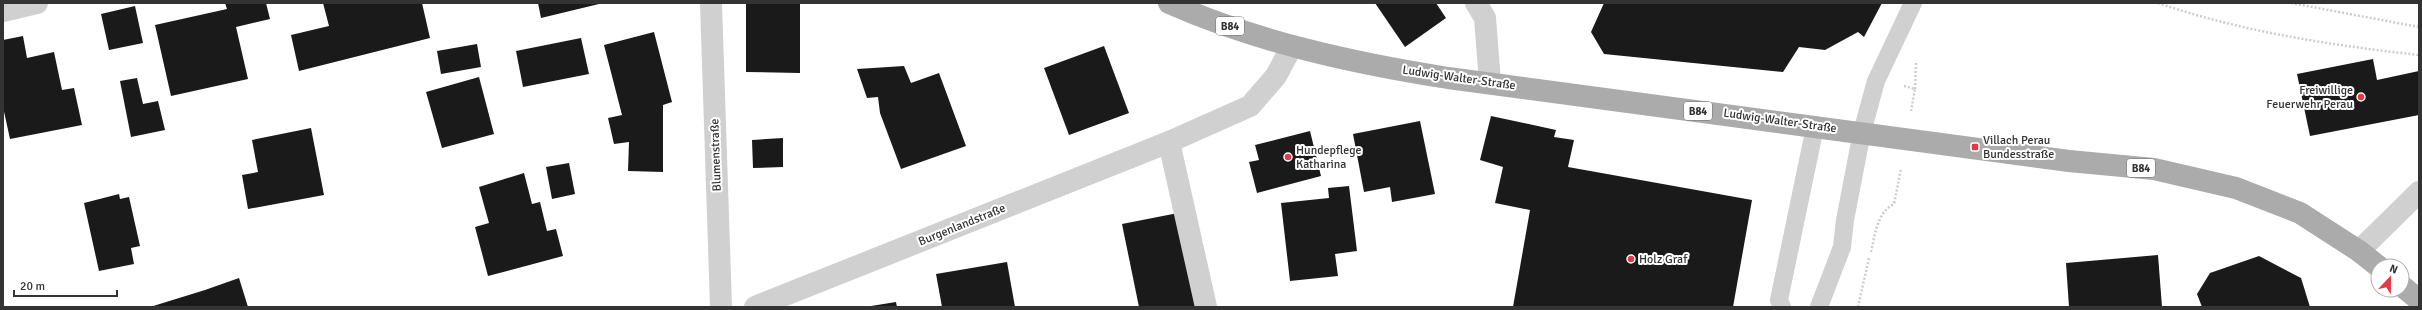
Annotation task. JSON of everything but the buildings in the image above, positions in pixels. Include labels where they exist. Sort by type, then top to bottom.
[{"type":"main road","name":"Ludwig-Walter-Straße","points":[[1169,3],[1202,18],[1292,46],[1371,66],[1448,78],[1490,82],[2069,161],[2154,169],[2236,188],[2300,213],[2359,251]]},
{"type":"main road","name":"B84","points":[[2359,251],[2370,260]]},
{"type":"main road","points":[[2410,293],[2419,300]]},
{"type":"street","points":[[3,11],[37,3]]},
{"type":"street","name":"Blumenstraße","points":[[711,3],[721,307]]},
{"type":"street","points":[[1476,3],[1485,18],[1490,82]]},
{"type":"street","name":"Burgenlandstraße","points":[[756,307],[1169,142],[1250,106],[1276,76],[1292,46]]},
{"type":"street","points":[[1169,142],[1206,307]]},
{"type":"street","points":[[2359,251],[2419,192]]},
{"type":"lane","points":[[1819,307],[1842,247],[1845,220],[1862,132],[1876,81],[1913,3]]},
{"type":"lane","points":[[1782,307],[1779,300],[1815,126]]},
{"type":"path","points":[[2158,3],[2204,19],[2320,44],[2419,55]]},
{"type":"path","points":[[2291,3],[2419,27]]},
{"type":"path","points":[[1902,86],[1915,89],[1914,95]]},
{"type":"path","points":[[1858,307],[1861,289],[1878,223],[1885,211],[1894,204],[1898,183]]},
{"type":"place","name":"Freiwillige Feuerwehr Perau","points":[[2361,97]]},
{"type":"place","name":"Villach Perau Bundesstraße","points":[[1975,147]]},
{"type":"place","name":"Hundepflege Katharina","points":[[1288,157]]},
{"type":"place","name":"Holz Graf","points":[[1631,259]]}]
